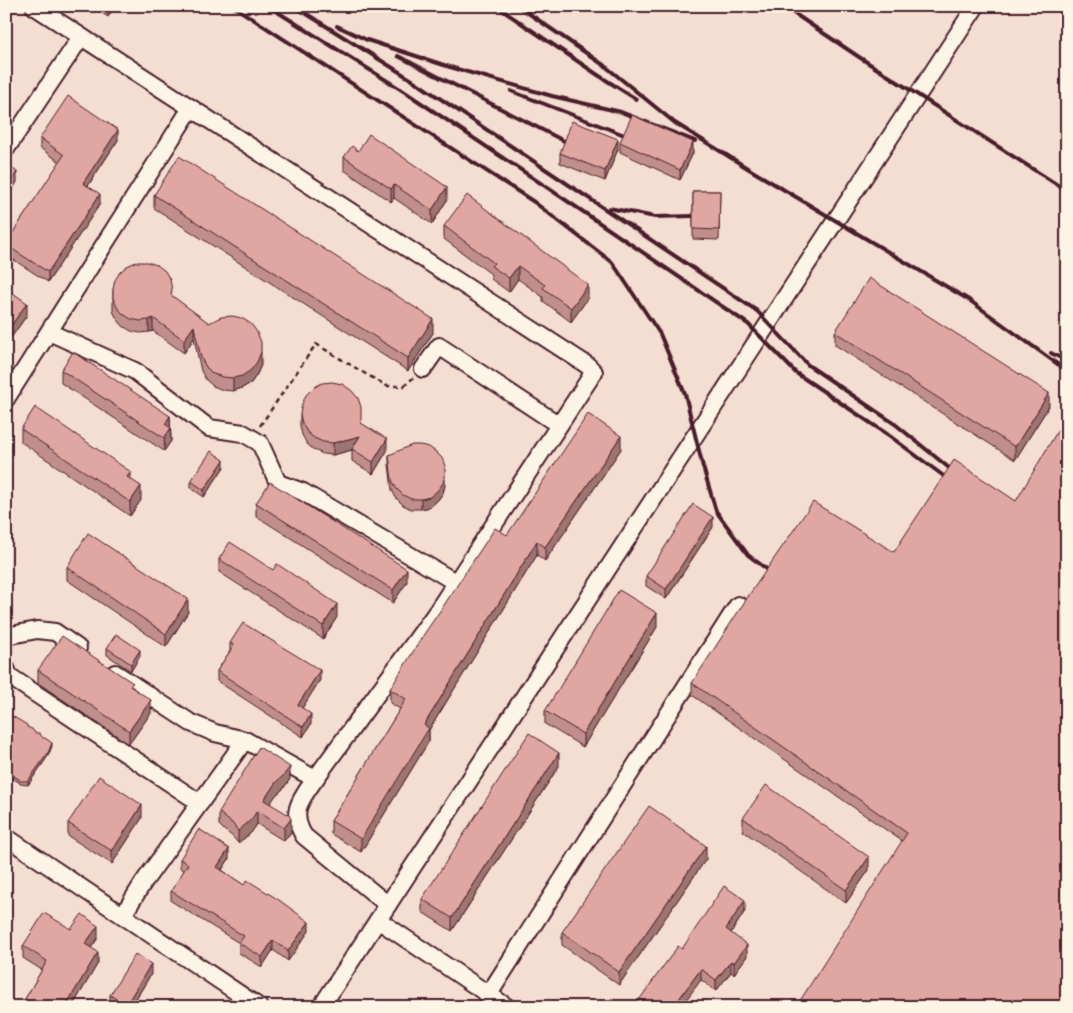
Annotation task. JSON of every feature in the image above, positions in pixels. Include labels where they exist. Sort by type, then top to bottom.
[{"type":"street","points":[[34,6],[587,365],[594,372],[436,612],[303,796],[297,809],[296,816],[304,836],[388,905]]},
{"type":"street","points":[[321,1007],[976,6]]},
{"type":"street","points":[[6,149],[81,37]]},
{"type":"street","points":[[6,399],[191,108]]},
{"type":"street","points":[[50,332],[135,371],[209,428],[243,433],[252,438],[260,443],[278,483],[303,492],[456,582]]},
{"type":"street","points":[[423,369],[439,346],[559,425]]},
{"type":"street","points":[[489,994],[738,605]]},
{"type":"street","points":[[6,636],[37,630],[55,632],[87,654]]},
{"type":"street","points":[[103,664],[191,723],[215,733],[245,740],[315,779]]},
{"type":"street","points":[[7,674],[200,803]]},
{"type":"street","points":[[123,915],[143,883],[245,740]]},
{"type":"street","points":[[6,837],[259,1007]]},
{"type":"street","points":[[378,920],[507,1007]]},
{"type":"path","points":[[252,438],[316,344],[387,386],[404,386],[423,369]]},
{"type":"shaded area","points":[[6,6],[1067,6],[1067,1007],[6,1007]]},
{"type":"building","points":[[68,96],[118,130],[83,183],[100,194],[48,272],[6,245],[6,243],[64,155],[40,138]]},
{"type":"building","points":[[632,115],[693,142],[680,170],[620,142]]},
{"type":"building","points":[[572,121],[618,139],[605,171],[560,153]]},
{"type":"building","points":[[369,134],[447,187],[432,210],[394,185],[391,189],[344,157],[352,146],[358,151]]},
{"type":"building","points":[[179,156],[433,319],[408,358],[154,195]]},
{"type":"building","points":[[6,164],[17,172],[10,183],[6,180]]},
{"type":"building","points":[[693,191],[720,191],[719,230],[693,229]]},
{"type":"building","points":[[467,195],[588,285],[571,308],[543,288],[545,285],[518,266],[509,278],[491,266],[494,263],[444,226]]},
{"type":"building","points":[[136,262],[147,262],[157,265],[165,271],[170,280],[171,295],[209,323],[221,317],[232,316],[242,318],[251,324],[261,342],[261,352],[251,370],[242,376],[233,378],[213,374],[201,358],[194,326],[184,340],[153,318],[140,321],[131,319],[123,314],[113,298],[115,280],[127,266]]},
{"type":"building","points":[[869,278],[1049,393],[1015,447],[835,332]]},
{"type":"building","points":[[6,288],[27,303],[8,330],[6,329]]},
{"type":"building","points":[[73,352],[170,416],[165,424],[171,428],[164,438],[61,370]]},
{"type":"building","points":[[322,383],[342,384],[351,390],[358,398],[361,407],[361,423],[387,439],[373,462],[352,449],[360,436],[333,443],[323,442],[307,432],[302,423],[300,414],[306,395]]},
{"type":"building","points":[[35,407],[131,472],[127,477],[141,486],[130,502],[21,429]]},
{"type":"building","points":[[588,414],[621,436],[545,547],[537,541],[424,725],[429,728],[361,839],[331,821],[406,699],[390,689],[424,634],[495,528],[507,535]]},
{"type":"building","points":[[1065,418],[1067,419],[1067,1007],[796,1007],[907,833],[692,683],[747,598],[813,502],[894,552],[954,460],[1016,501]]},
{"type":"building","points":[[412,445],[429,447],[442,458],[445,466],[443,483],[430,497],[411,499],[403,495],[396,488],[392,480],[389,455]]},
{"type":"building","points":[[211,451],[224,460],[204,490],[191,481]]},
{"type":"building","points":[[270,482],[407,569],[393,590],[256,503]]},
{"type":"building","points":[[693,504],[713,517],[666,589],[646,576]]},
{"type":"building","points":[[88,533],[188,599],[166,634],[67,567]]},
{"type":"building","points":[[230,542],[273,570],[277,564],[337,604],[323,626],[219,559]]},
{"type":"building","points":[[619,590],[657,613],[583,734],[545,711]]},
{"type":"building","points":[[243,623],[320,670],[298,705],[311,714],[303,727],[217,671],[234,645],[230,643]]},
{"type":"building","points":[[116,634],[140,650],[131,664],[107,648]]},
{"type":"building","points":[[62,636],[133,683],[130,686],[151,700],[129,731],[38,670]]},
{"type":"building","points":[[7,713],[52,743],[48,753],[28,781],[20,781],[6,771]]},
{"type":"building","points":[[529,733],[559,753],[452,918],[422,899]]},
{"type":"building","points":[[259,747],[290,767],[276,782],[264,800],[289,815],[291,819],[284,828],[257,811],[251,820],[238,831],[219,812]]},
{"type":"building","points":[[99,776],[142,805],[112,851],[68,823]]},
{"type":"building","points":[[766,785],[869,857],[846,890],[743,818]]},
{"type":"building","points":[[649,806],[706,846],[619,972],[562,932]]},
{"type":"building","points":[[199,829],[229,849],[217,867],[244,885],[247,880],[309,922],[288,951],[273,940],[262,957],[239,943],[244,936],[171,891],[188,864],[180,859]]},
{"type":"building","points":[[724,886],[745,900],[726,929],[747,945],[734,963],[731,961],[716,980],[701,969],[673,1007],[634,1007],[678,946],[682,949]]},
{"type":"building","points":[[44,913],[71,929],[82,914],[98,926],[85,944],[98,952],[65,1007],[39,1007],[25,999],[47,961],[23,946]]},
{"type":"building","points":[[135,954],[151,964],[126,1005],[110,995]]},
{"type":"railway","points":[[233,6],[534,202],[612,262],[660,334],[685,394],[716,511],[748,555],[772,573]]},
{"type":"railway","points":[[268,6],[405,92],[748,324],[796,373],[887,434],[949,480]]},
{"type":"railway","points":[[294,6],[417,83],[757,311],[808,365],[895,424],[954,472]]},
{"type":"railway","points":[[496,6],[636,99]]},
{"type":"railway","points":[[518,6],[605,66],[675,123],[969,300],[1067,371]]},
{"type":"railway","points":[[783,6],[1067,191]]},
{"type":"railway","points":[[337,26],[367,40],[450,67],[552,96],[621,112],[695,141]]},
{"type":"railway","points":[[398,56],[568,143]]},
{"type":"railway","points":[[511,91],[627,136]]},
{"type":"railway","points":[[609,208],[655,217],[693,216]]},
{"type":"railway","points":[[1051,353],[1067,361]]}]
